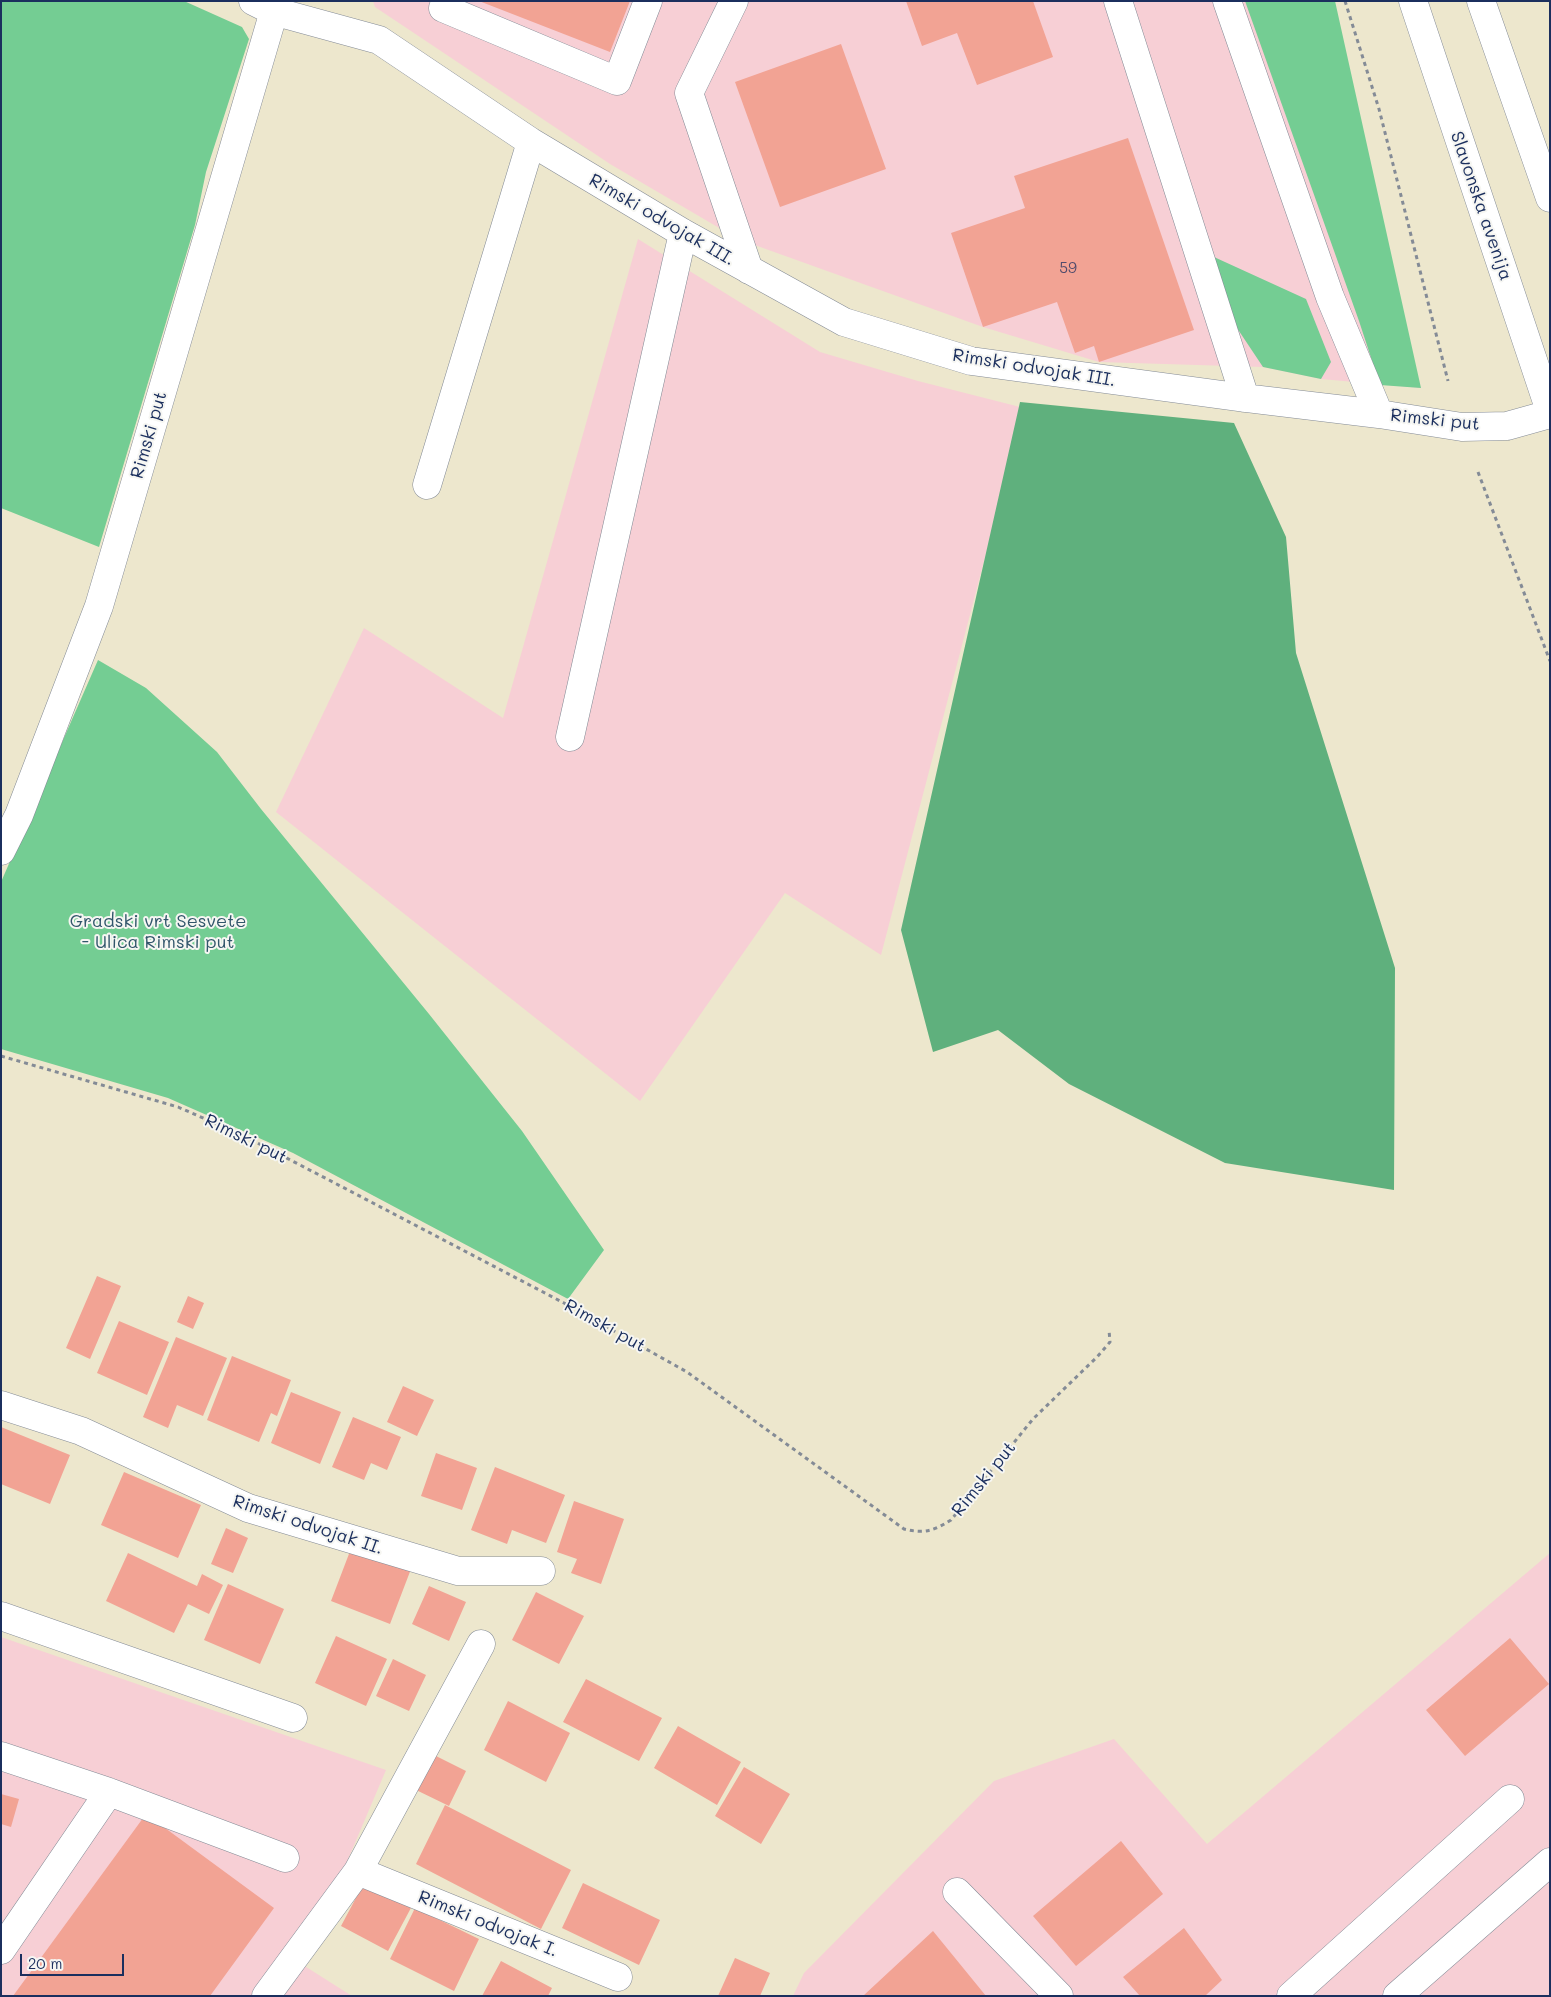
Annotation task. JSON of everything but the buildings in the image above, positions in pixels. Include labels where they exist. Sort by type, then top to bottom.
[{"type":"street","points":[[446,1],[443,8],[617,81],[648,1]]},
{"type":"street","points":[[734,1],[689,93],[749,270]]},
{"type":"street","points":[[1118,1],[1245,398]]},
{"type":"street","points":[[1227,1],[1330,298],[1379,414]]},
{"type":"street","name":"Slavonska avenija","points":[[1412,1],[1550,412]]},
{"type":"street","points":[[1482,1],[1550,198]]},
{"type":"street","name":"Rimski odvojak III.","points":[[268,4],[379,40],[531,142],[683,233],[844,322],[971,361],[1379,414]]},
{"type":"street","name":"Rimski put","points":[[1,851],[19,816],[99,606],[268,4]]},
{"type":"street","points":[[427,485],[531,142]]},
{"type":"street","points":[[570,737],[683,233]]},
{"type":"street","name":"Rimski put","points":[[1379,414],[1462,427],[1507,426],[1550,412]]},
{"type":"street","name":"Rimski odvojak II.","points":[[1,1405],[81,1431],[248,1508],[458,1571],[541,1571]]},
{"type":"street","points":[[1,1616],[293,1718]]},
{"type":"street","points":[[266,1996],[358,1871],[481,1644]]},
{"type":"street","points":[[1,1756],[110,1792],[285,1858]]},
{"type":"street","points":[[1,1950],[110,1792]]},
{"type":"street","points":[[1291,1996],[1510,1799]]},
{"type":"street","points":[[1397,1996],[1550,1862]]},
{"type":"street","name":"Rimski odvojak I.","points":[[358,1871],[618,1977]]},
{"type":"street","points":[[957,1892],[1059,1996]]},
{"type":"path","points":[[1345,1],[1380,109],[1448,381]]},
{"type":"path","points":[[1478,472],[1550,661]]},
{"type":"path","name":"Rimski put","points":[[1,1056],[178,1107],[244,1136],[338,1184],[564,1303],[687,1372],[904,1529],[918,1532],[934,1530],[952,1520],[1033,1419],[1110,1342],[1109,1330]]},
{"type":"shaded area","points":[[373,1],[1285,1],[1421,388],[1321,379],[1263,367],[1099,362],[983,327],[738,239],[610,164],[375,7]]},
{"type":"shaded area","points":[[638,239],[820,352],[918,381],[1024,408],[881,955],[785,893],[640,1101],[276,812],[364,628],[503,718]]},
{"type":"shaded area","points":[[1550,1553],[1550,1996],[793,1996],[804,1973],[994,1781],[1114,1739],[1207,1844]]},
{"type":"shaded area","points":[[1,1637],[386,1770],[303,1965],[352,1996],[1,1996]]},
{"type":"green space","points":[[1,1],[184,1],[242,27],[249,39],[206,172],[195,225],[99,547],[1,508]]},
{"type":"green space","points":[[1245,1],[1335,1],[1421,388],[1380,385]]},
{"type":"green space","points":[[1214,257],[1306,299],[1331,362],[1321,379],[1263,367],[1233,322]]},
{"type":"green space","points":[[1020,402],[1234,423],[1286,537],[1296,653],[1395,968],[1394,1190],[1225,1163],[1069,1084],[998,1030],[933,1052],[901,930]]},
{"type":"green space","name":"Gradski vrt Sesvete - Ulica Rimski put","points":[[98,660],[146,688],[217,752],[522,1131],[604,1250],[568,1299],[293,1153],[168,1098],[1,1049],[1,882]]}]
